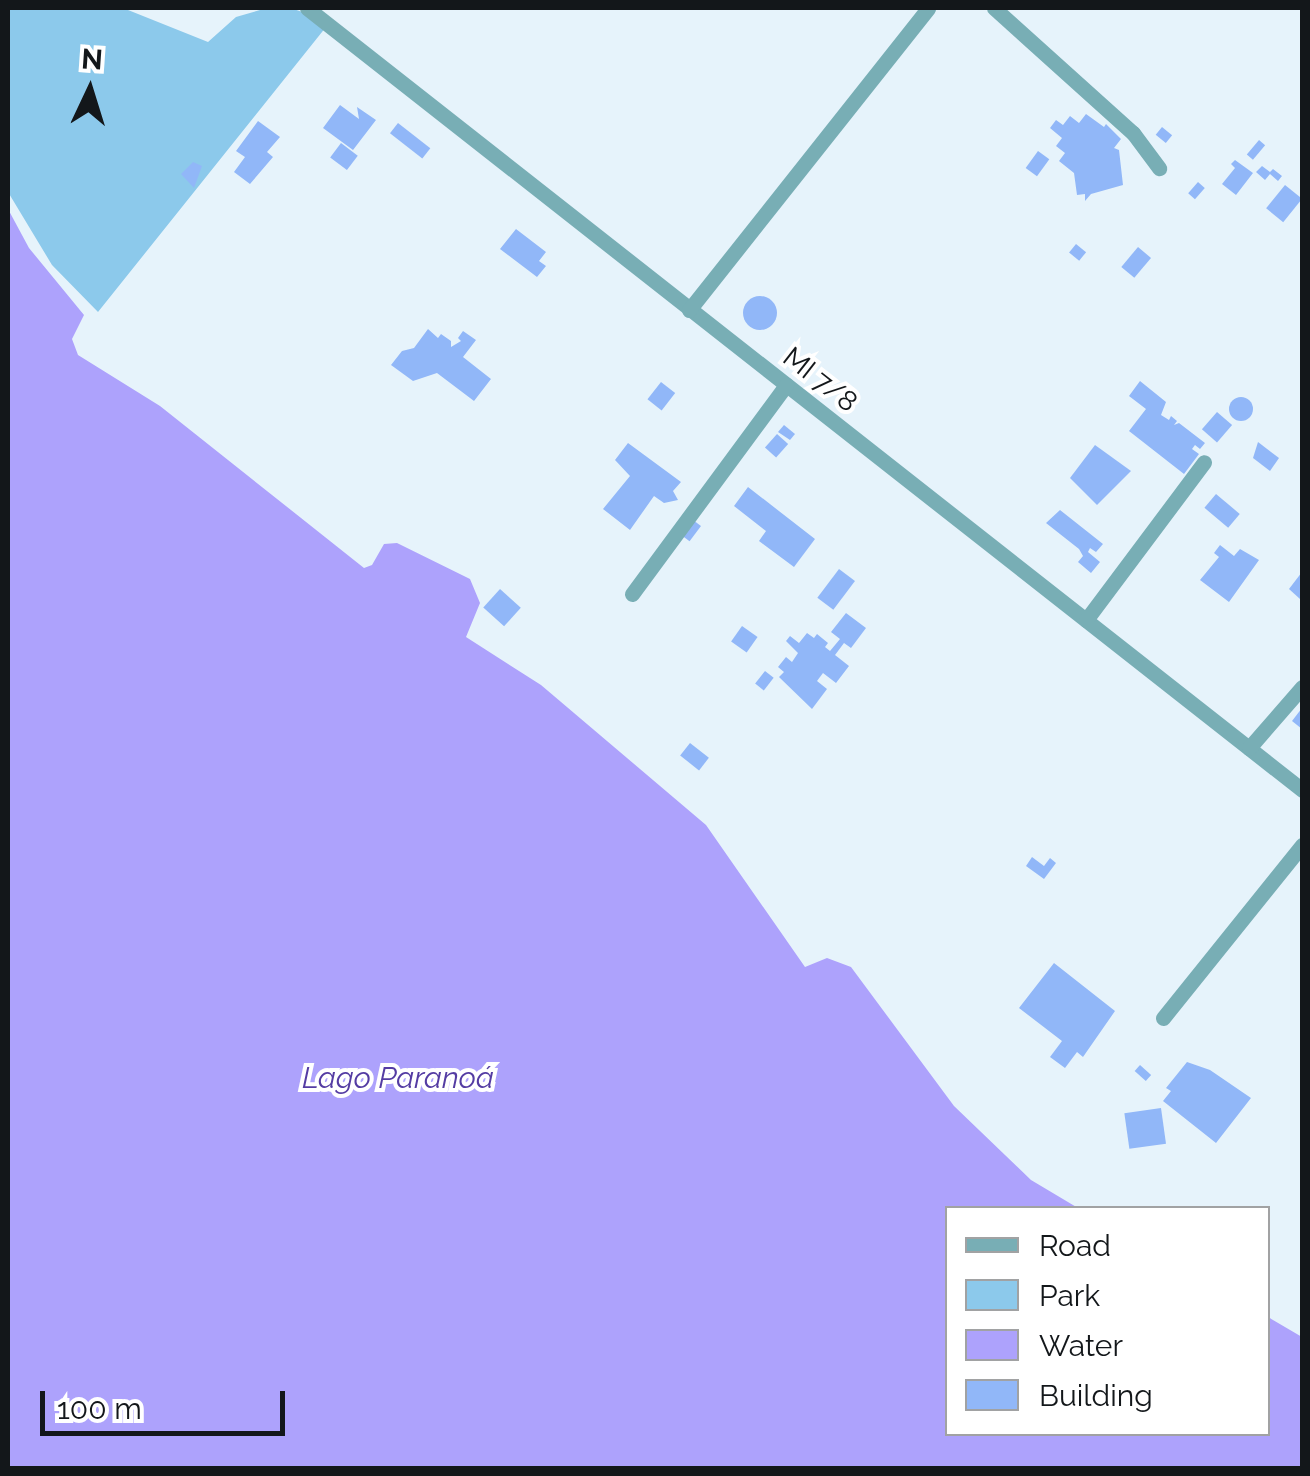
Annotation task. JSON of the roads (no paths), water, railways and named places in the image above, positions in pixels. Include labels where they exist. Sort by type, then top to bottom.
[{"type":"street","name":"MI 7/8","points":[[307,8],[1302,790]]},
{"type":"street","points":[[690,310],[928,8]]},
{"type":"street","points":[[994,8],[1144,143],[1160,168]]},
{"type":"street","points":[[632,594],[786,386]]},
{"type":"street","points":[[1086,620],[1204,462]]},
{"type":"street","points":[[1249,748],[1302,686]]},
{"type":"street","points":[[1163,1018],[1302,845]]},
{"type":"water","name":"Lago Paranoá","points":[[8,209],[29,248],[84,315],[72,339],[78,355],[160,406],[364,568],[372,565],[384,544],[397,543],[470,579],[480,603],[466,637],[541,685],[706,825],[805,967],[827,958],[851,967],[954,1106],[1031,1180],[1075,1206],[945,1206],[945,1436],[1270,1436],[1270,1318],[1302,1337],[1302,1468],[8,1468]]}]
